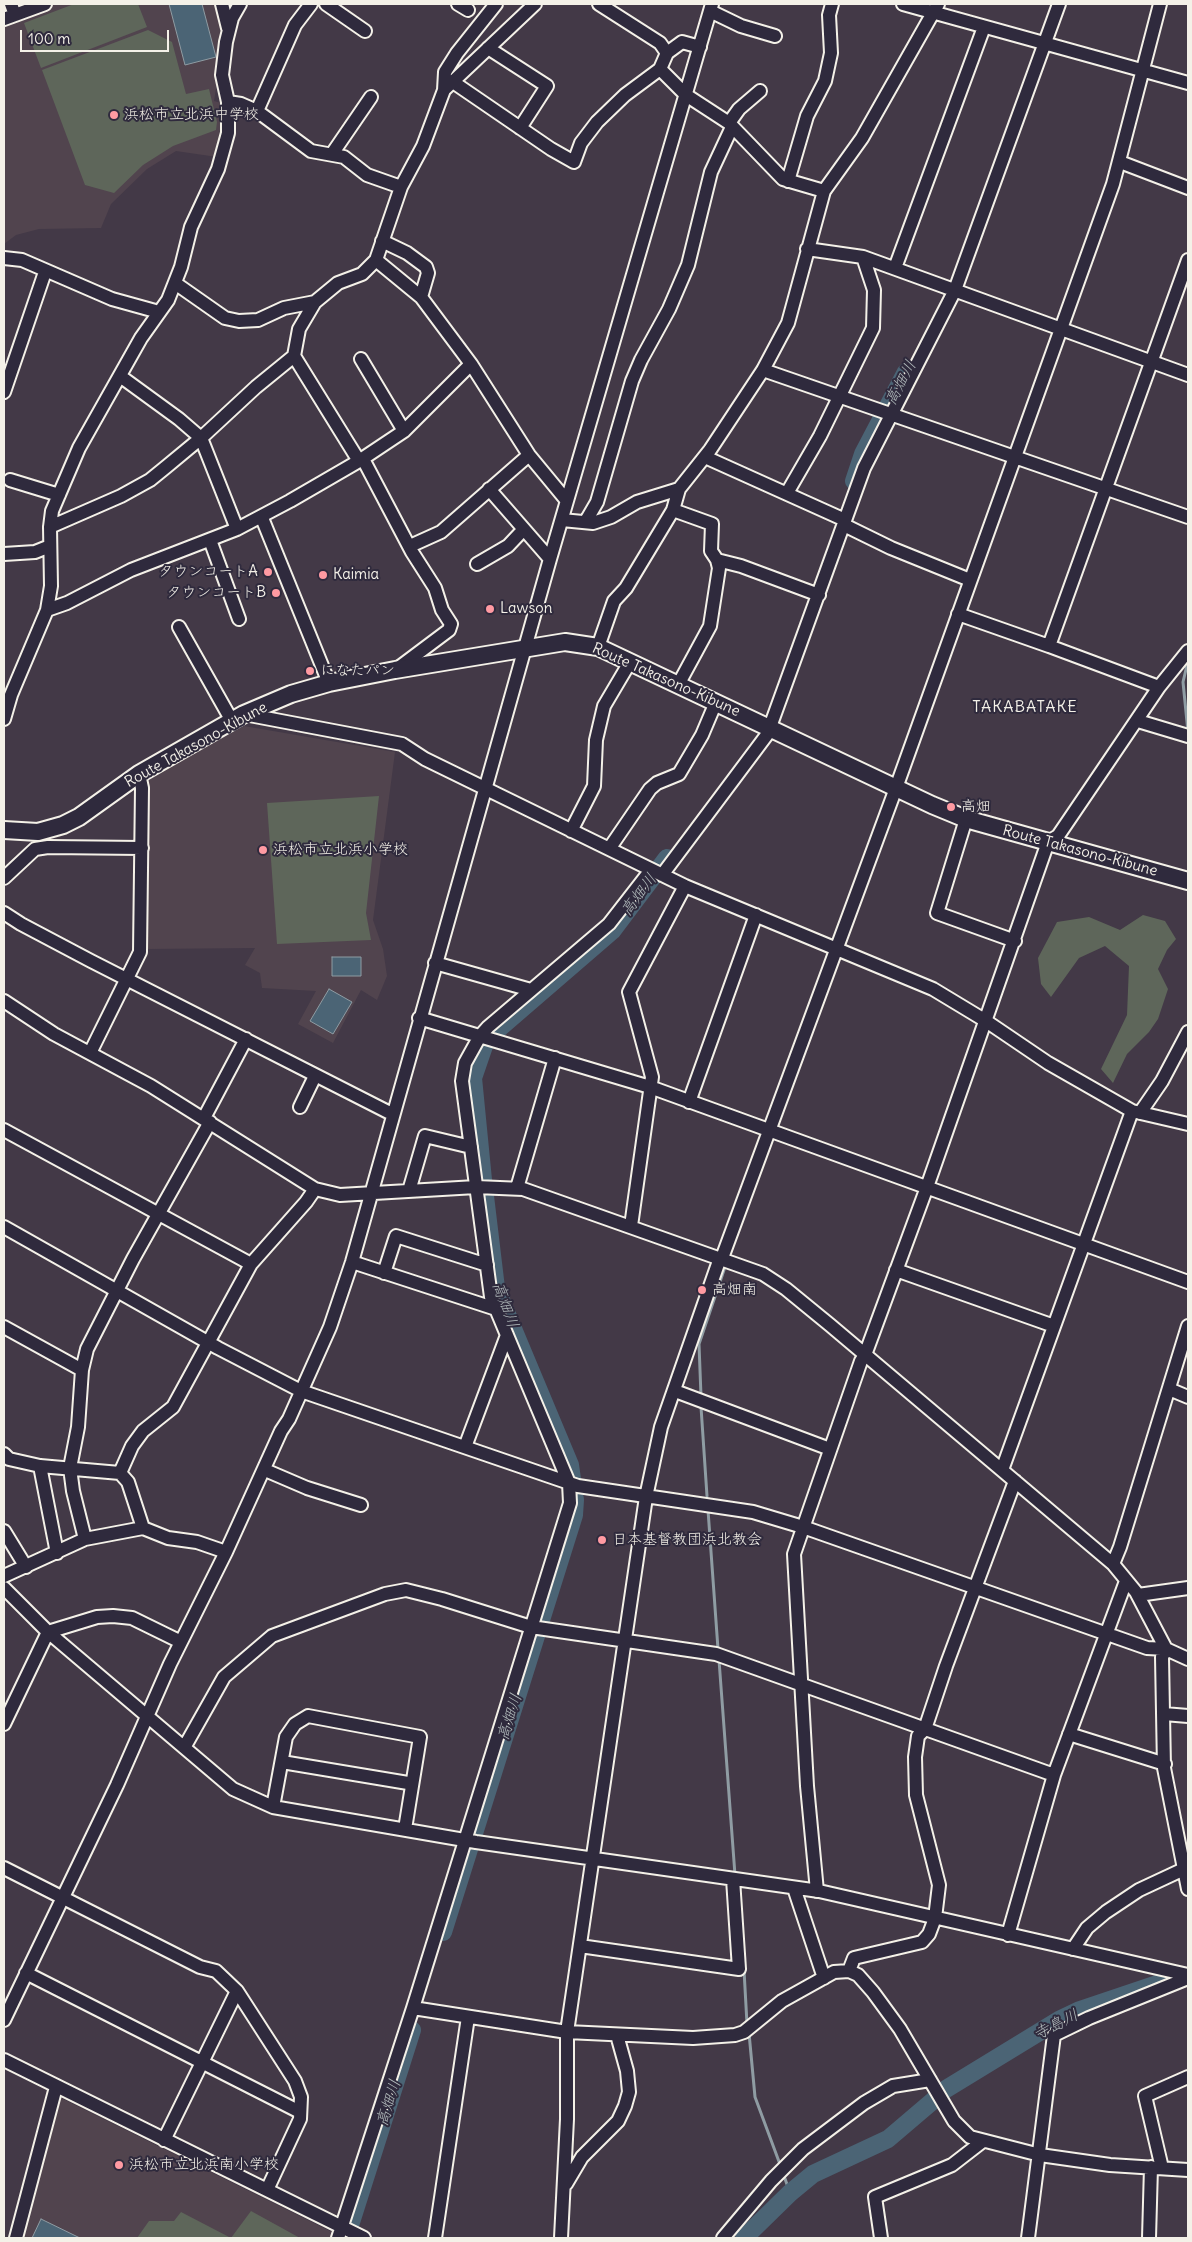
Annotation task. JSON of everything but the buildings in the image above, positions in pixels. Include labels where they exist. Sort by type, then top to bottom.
[{"type":"main road","name":"Route Takasono-Kibune","points":[[4,830],[38,832],[62,825],[79,817],[139,774],[238,717],[291,694],[329,683],[396,670],[565,642],[598,647],[771,727],[896,788],[966,819],[1188,881]]},
{"type":"street","points":[[10,12],[45,4]]},
{"type":"street","points":[[222,4],[229,31]]},
{"type":"street","points":[[4,719],[11,695],[47,610],[51,586],[51,516],[59,495],[79,448],[141,338],[160,312],[175,283],[191,227],[218,169],[228,133],[228,102],[222,75],[232,18],[240,4]]},
{"type":"street","points":[[256,111],[295,24],[311,4]]},
{"type":"street","points":[[326,4],[365,31]]},
{"type":"street","points":[[496,4],[457,53],[446,72],[449,86],[574,162],[581,143],[597,122],[625,95],[660,69],[667,53],[682,42],[700,47]]},
{"type":"street","points":[[50,527],[100,506],[144,483],[201,438],[256,387],[294,356],[299,329],[315,302],[334,286],[367,271],[376,260],[401,187],[423,146],[449,86],[535,4]]},
{"type":"street","points":[[599,4],[660,43],[667,53]]},
{"type":"street","points":[[788,181],[807,116],[825,81],[831,53],[829,15],[832,4]]},
{"type":"street","points":[[903,4],[936,8],[984,26],[1188,83]]},
{"type":"street","points":[[344,2232],[417,2009],[536,1628],[570,1503],[572,1484],[491,1297],[462,1081],[465,1063],[480,1036],[531,990],[610,924],[657,873],[771,727],[843,520],[886,413],[951,289],[1059,4]]},
{"type":"street","points":[[561,2238],[565,2184],[567,2032],[646,1497],[661,1427],[896,788],[1062,328],[1120,162],[1160,4]]},
{"type":"street","points":[[4,2020],[181,1642],[265,1470],[330,1327],[352,1262],[369,1194],[550,559],[711,7],[741,26],[775,36]]},
{"type":"street","points":[[598,647],[614,601],[626,588],[673,510],[679,489],[705,457],[763,370],[788,323],[824,192],[862,138],[936,8]]},
{"type":"street","points":[[895,268],[984,26]]},
{"type":"street","points":[[488,48],[547,86],[520,128]]},
{"type":"street","points":[[660,69],[686,95],[730,125],[783,180],[824,192]]},
{"type":"street","points":[[586,521],[597,502],[635,374],[669,310],[688,265],[711,172],[730,125],[739,109],[760,91]]},
{"type":"street","points":[[332,154],[372,97]]},
{"type":"street","points":[[228,102],[241,104],[256,111],[311,151],[344,157],[367,175],[401,187]]},
{"type":"street","points":[[1120,162],[1188,188]]},
{"type":"street","points":[[382,241],[406,253],[426,267],[428,273],[421,298]]},
{"type":"street","points":[[807,249],[863,257],[1188,375]]},
{"type":"street","points":[[787,493],[840,397],[874,322],[874,290],[863,257]]},
{"type":"street","points":[[4,258],[22,260],[45,272],[112,299],[160,312]]},
{"type":"street","points":[[376,260],[421,298],[470,364],[529,455],[567,501]]},
{"type":"street","points":[[1048,646],[1188,260]]},
{"type":"street","points":[[4,392],[45,272]]},
{"type":"street","points":[[175,283],[225,318],[239,322],[258,320],[284,308],[315,302]]},
{"type":"street","points":[[294,356],[361,460],[435,588],[451,627],[396,670]]},
{"type":"street","points":[[361,359],[404,431]]},
{"type":"street","points":[[47,610],[67,603],[137,567],[210,540],[262,518],[361,460],[404,431],[470,364]]},
{"type":"street","points":[[763,370],[1188,517]]},
{"type":"street","points":[[120,376],[179,419],[201,438],[237,529]]},
{"type":"street","points":[[410,546],[441,532],[529,455]]},
{"type":"street","points":[[705,457],[843,520],[891,548],[970,580]]},
{"type":"street","points":[[10,480],[59,495]]},
{"type":"street","points":[[489,489],[550,559]]},
{"type":"street","points":[[562,520],[593,523],[611,517],[637,502],[679,489]]},
{"type":"street","points":[[673,510],[712,524],[711,551],[718,560],[719,568],[710,626],[678,685]]},
{"type":"street","points":[[262,518],[329,683]]},
{"type":"street","points":[[477,564],[511,544],[524,530]]},
{"type":"street","points":[[210,540],[239,619]]},
{"type":"street","points":[[4,554],[35,552],[50,546]]},
{"type":"street","points":[[718,560],[741,566],[816,594]]},
{"type":"street","points":[[958,614],[1159,687]]},
{"type":"street","points":[[179,627],[238,717],[399,743],[425,759],[685,886],[916,980],[986,1021],[1048,1063],[1136,1112],[1188,1124]]},
{"type":"street","points":[[817,1891],[807,1786],[793,1565],[794,1554],[861,1361],[865,1355],[927,1188],[1015,941],[1048,842],[1058,836],[1138,721],[1159,687],[1188,651]]},
{"type":"street","points":[[571,831],[594,786],[596,740],[602,714],[630,662]]},
{"type":"street","points":[[609,849],[650,789],[657,783],[679,774],[702,735],[716,702]]},
{"type":"street","points":[[1138,721],[1187,735]]},
{"type":"street","points":[[90,1052],[140,952],[142,788],[139,774]]},
{"type":"street","points":[[966,819],[937,913],[1015,941]]},
{"type":"street","points":[[4,878],[35,849],[48,847],[142,848]]},
{"type":"street","points":[[632,1226],[652,1077],[629,992],[685,886]]},
{"type":"street","points":[[4,912],[21,924],[392,1114]]},
{"type":"street","points":[[689,1102],[756,915]]},
{"type":"street","points":[[435,963],[531,990]]},
{"type":"street","points":[[4,1001],[54,1034],[90,1052],[207,1120],[315,1189],[340,1195],[476,1187],[517,1188],[538,1193],[763,1274],[779,1284],[865,1355],[1113,1564],[1138,1595],[1166,1649]]},
{"type":"street","points":[[420,1018],[650,1086],[689,1102],[1188,1282]]},
{"type":"street","points":[[1002,1470],[1084,1245],[1136,1112],[1162,1081],[1188,1032]]},
{"type":"street","points":[[85,1539],[73,1491],[70,1468],[78,1427],[82,1370],[94,1334],[159,1214],[246,1038]]},
{"type":"street","points":[[517,1188],[555,1058]]},
{"type":"street","points":[[300,1108],[315,1076]]},
{"type":"street","points":[[4,1130],[251,1264]]},
{"type":"street","points":[[409,1191],[425,1136],[471,1147]]},
{"type":"street","points":[[120,1473],[126,1456],[143,1431],[173,1407],[251,1264],[306,1202],[315,1189]]},
{"type":"street","points":[[4,1227],[208,1341],[302,1391],[572,1484],[646,1497],[753,1512],[803,1527],[1147,1648],[1166,1649],[1188,1658]]},
{"type":"street","points":[[384,1273],[396,1236],[487,1265]]},
{"type":"street","points":[[352,1262],[496,1310]]},
{"type":"street","points":[[896,1270],[1054,1326]]},
{"type":"street","points":[[4,1326],[82,1370]]},
{"type":"street","points":[[1113,1564],[1188,1326]]},
{"type":"street","points":[[465,1447],[507,1335]]},
{"type":"street","points":[[1169,1389],[1188,1396]]},
{"type":"street","points":[[675,1391],[830,1449]]},
{"type":"street","points":[[6,1459],[40,1466],[120,1473],[128,1482],[143,1528]]},
{"type":"street","points":[[40,1466],[57,1553]]},
{"type":"street","points":[[265,1470],[307,1488],[361,1506]]},
{"type":"street","points":[[849,1971],[854,1958],[922,1942],[929,1934],[935,1918],[939,1885],[916,1795],[915,1757],[918,1736],[925,1729],[974,1588],[1015,1481]]},
{"type":"street","points":[[4,1576],[85,1539],[143,1528],[168,1538],[197,1542],[226,1552]]},
{"type":"street","points":[[4,1531],[26,1566]]},
{"type":"street","points":[[1008,1935],[1054,1775],[1126,1581]]},
{"type":"street","points":[[4,1588],[48,1632],[185,1746],[233,1789],[273,1807],[470,1840],[817,1891],[1188,1977]]},
{"type":"street","points":[[1138,1595],[1188,1588]]},
{"type":"street","points":[[185,1746],[224,1677],[272,1636],[384,1594],[399,1590],[413,1590],[536,1628],[716,1654],[1054,1775]]},
{"type":"street","points":[[48,1632],[54,1632],[98,1618],[113,1616],[132,1618],[181,1642]]},
{"type":"street","points":[[4,1724],[48,1632]]},
{"type":"street","points":[[1166,1649],[1162,1657],[1165,1764],[1188,1889]]},
{"type":"street","points":[[1164,1714],[1188,1716]]},
{"type":"street","points":[[273,1807],[286,1737],[295,1724],[308,1716],[420,1737],[406,1829]]},
{"type":"street","points":[[1070,1734],[1165,1764]]},
{"type":"street","points":[[282,1762],[408,1783],[412,1786]]},
{"type":"street","points":[[4,1868],[200,1968],[216,1971],[237,1990],[295,2081],[301,2097],[300,2112],[293,2138],[267,2190]]},
{"type":"street","points":[[1073,1949],[1087,1928],[1106,1912],[1139,1890],[1184,1869]]},
{"type":"street","points":[[580,1946],[740,1969],[733,1879]]},
{"type":"street","points":[[794,1888],[824,1978]]},
{"type":"street","points":[[1173,1972],[1188,1966]]},
{"type":"street","points":[[417,2009],[567,2032],[693,2038],[735,2035],[744,2032],[782,2001],[841,1970],[849,1971],[858,1975],[873,1992],[961,2131],[970,2137],[1040,2155],[1110,2165],[1188,2170]]},
{"type":"street","points":[[26,1973],[300,2112]]},
{"type":"street","points":[[1028,2238],[1054,2035],[1088,2018],[1188,1977]]},
{"type":"street","points":[[164,2140],[237,1990]]},
{"type":"street","points":[[435,2238],[468,2018]]},
{"type":"street","points":[[565,2184],[582,2157],[618,2122],[625,2106],[629,2092],[627,2071],[617,2034]]},
{"type":"street","points":[[4,2060],[267,2190],[344,2232],[364,2238]]},
{"type":"street","points":[[1149,2238],[1156,2168],[1144,2096],[1188,2077]]},
{"type":"street","points":[[723,2238],[803,2149],[878,2093],[893,2086],[930,2080]]},
{"type":"street","points":[[16,2238],[56,2087]]},
{"type":"street","points":[[881,2238],[875,2197],[952,2165],[984,2141]]},
{"type":"shaded area","name":"浜松市立北浜中学校","points":[[55,4],[219,4],[225,33],[214,101],[225,104],[225,126],[217,157],[176,151],[147,169],[111,204],[101,228],[39,229],[16,235],[4,244],[4,23]]},
{"type":"shaded area","name":"浜松市立北浜小学校","points":[[244,726],[395,752],[373,920],[383,949],[387,976],[377,1000],[361,990],[333,1043],[298,1024],[316,991],[262,988],[260,973],[245,965],[255,948],[145,949],[145,780]]},
{"type":"shaded area","name":"浜松市立北浜南小学校","points":[[59,2097],[334,2233],[332,2238],[21,2238]]},
{"type":"green space","points":[[74,4],[138,4],[147,27],[41,68],[24,23]]},
{"type":"green space","points":[[148,30],[172,42],[186,94],[209,89],[217,122],[216,130],[173,146],[143,165],[114,193],[85,185],[42,70]]},
{"type":"green space","points":[[379,796],[366,913],[371,940],[277,944],[267,803]]},
{"type":"green space","points":[[1143,915],[1165,921],[1176,939],[1167,950],[1158,969],[1168,989],[1158,1019],[1149,1032],[1127,1054],[1113,1083],[1101,1069],[1127,1015],[1129,966],[1105,946],[1079,958],[1051,997],[1041,984],[1038,958],[1057,922],[1089,917],[1120,930]]},
{"type":"green space","points":[[251,2211],[300,2238],[231,2238]]},
{"type":"green space","points":[[181,2212],[231,2238],[137,2238],[149,2221],[174,2221]]},
{"type":"water","points":[[169,4],[202,4],[216,57],[185,65]]},
{"type":"water","points":[[332,957],[361,957],[361,976],[332,976]]},
{"type":"water","points":[[329,989],[352,1002],[333,1034],[310,1021]]},
{"type":"water","points":[[41,2219],[80,2238],[32,2238]]},
{"type":"waterway","name":"高畑川","points":[[854,481],[863,454],[906,372]]},
{"type":"waterway","name":"寺島川","points":[[1188,661],[1183,682],[1188,732]]},
{"type":"waterway","name":"高畑川","points":[[495,1032],[612,931],[667,858]]},
{"type":"waterway","name":"高畑川","points":[[483,1180],[473,1078],[485,1043]]},
{"type":"waterway","name":"高畑川","points":[[443,1932],[574,1515],[575,1500],[570,1465],[496,1288],[485,1196]]},
{"type":"waterway","points":[[701,1396],[699,1344],[726,1264]]},
{"type":"waterway","points":[[701,1407],[707,1496]]},
{"type":"waterway","points":[[708,1510],[718,1649]]},
{"type":"waterway","points":[[719,1660],[735,1875]]},
{"type":"waterway","points":[[744,1970],[747,2024]]},
{"type":"waterway","name":"寺島川","points":[[946,2089],[1059,2020],[1080,2010],[1175,1978]]},
{"type":"waterway","name":"高畑川","points":[[346,2238],[412,2030]]},
{"type":"waterway","points":[[749,2033],[755,2097],[781,2167]]},
{"type":"waterway","name":"寺島川","points":[[744,2238],[790,2193],[813,2174],[888,2139],[935,2099]]},
{"type":"waterway","points":[[783,2173],[790,2193]]},
{"type":"place","name":"浜松市立北浜中学校","points":[[114,115]]},
{"type":"place","name":"タウンコートA","points":[[268,572]]},
{"type":"place","name":"Kaimia","points":[[323,575]]},
{"type":"place","name":"タウンコートB","points":[[276,593]]},
{"type":"place","name":"Lawson","points":[[490,609]]},
{"type":"place","name":"になたパン","points":[[310,671]]},
{"type":"place","name":"高畑","points":[[951,807]]},
{"type":"place","name":"浜松市立北浜小学校","points":[[263,850]]},
{"type":"place","name":"高畑南","points":[[702,1290]]},
{"type":"place","name":"日本基督教団浜北教会","points":[[602,1540]]},
{"type":"place","name":"浜松市立北浜南小学校","points":[[119,2165]]},
{"type":"district","name":"TAKABATAKE","points":[[1025,707]]}]
